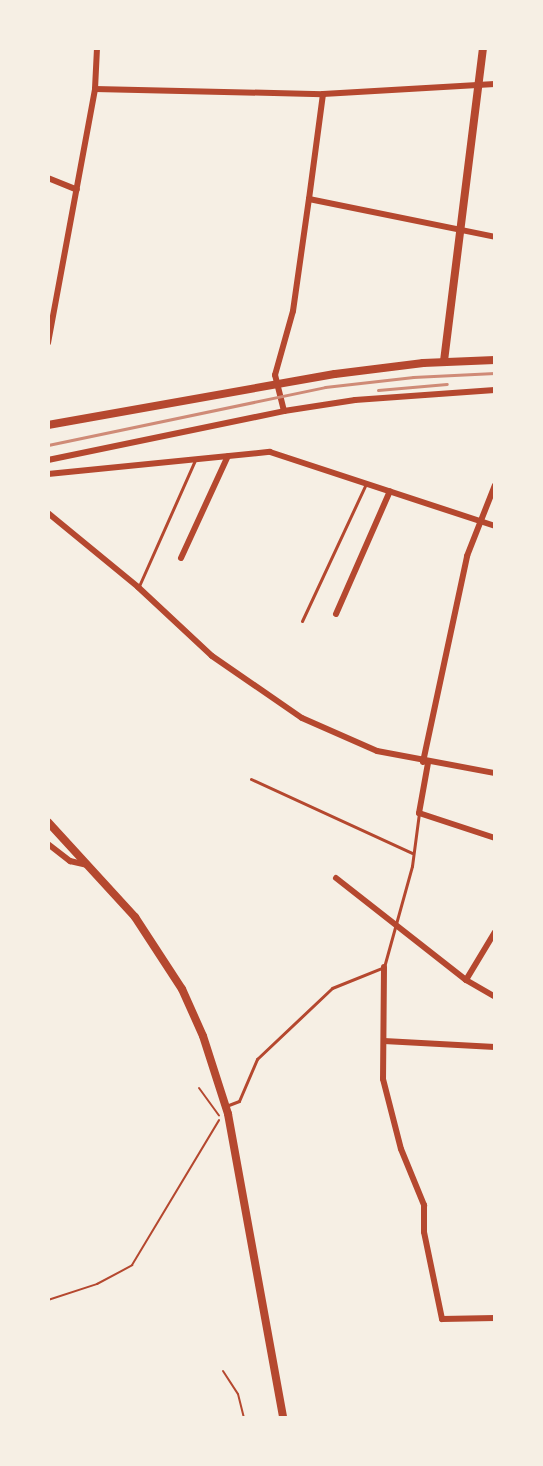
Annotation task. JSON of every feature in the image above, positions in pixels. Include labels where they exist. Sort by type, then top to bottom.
[{"type":"street","points":[[48,344],[95,88],[97,48]]},
{"type":"street","points":[[444,361],[483,48]]},
{"type":"street","points":[[95,88],[323,94],[495,84]]},
{"type":"street","points":[[284,411],[275,375],[293,311],[323,94]]},
{"type":"street","points":[[48,178],[77,190]]},
{"type":"street","points":[[309,199],[495,237]]},
{"type":"street","points":[[48,425],[277,383],[444,361],[495,360]]},
{"type":"street","points":[[48,460],[284,411],[355,400],[495,390]]},
{"type":"street","points":[[48,474],[270,452],[495,526]]},
{"type":"street","points":[[181,558],[228,456]]},
{"type":"street","points":[[495,485],[465,562],[426,762],[419,813],[495,838]]},
{"type":"street","points":[[336,614],[390,491]]},
{"type":"street","points":[[48,513],[138,587],[212,656],[302,718],[354,743],[426,762],[495,773]]},
{"type":"street","points":[[48,822],[135,917],[182,989],[203,1036],[226,1106],[283,1418]]},
{"type":"street","points":[[48,844],[70,861],[88,865]]},
{"type":"street","points":[[336,878],[395,927],[466,980],[495,997]]},
{"type":"street","points":[[466,980],[495,932]]},
{"type":"street","points":[[384,967],[383,1079],[401,1149],[424,1205],[424,1232],[442,1319],[495,1318]]},
{"type":"street","points":[[384,1041],[495,1047]]},
{"type":"lane","points":[[138,587],[195,459]]},
{"type":"lane","points":[[302,621],[366,484]]},
{"type":"lane","points":[[251,779],[412,853]]},
{"type":"lane","points":[[226,1106],[239,1101],[257,1059],[332,988],[384,967],[412,866],[419,813]]},
{"type":"path","points":[[48,1300],[97,1284],[132,1265],[222,1115],[215,1115],[199,1088]]},
{"type":"path","points":[[223,1371],[238,1394],[244,1418]]},
{"type":"railway","points":[[48,445],[325,387],[413,377],[495,373]]},
{"type":"railway","points":[[378,390],[447,384]]}]
